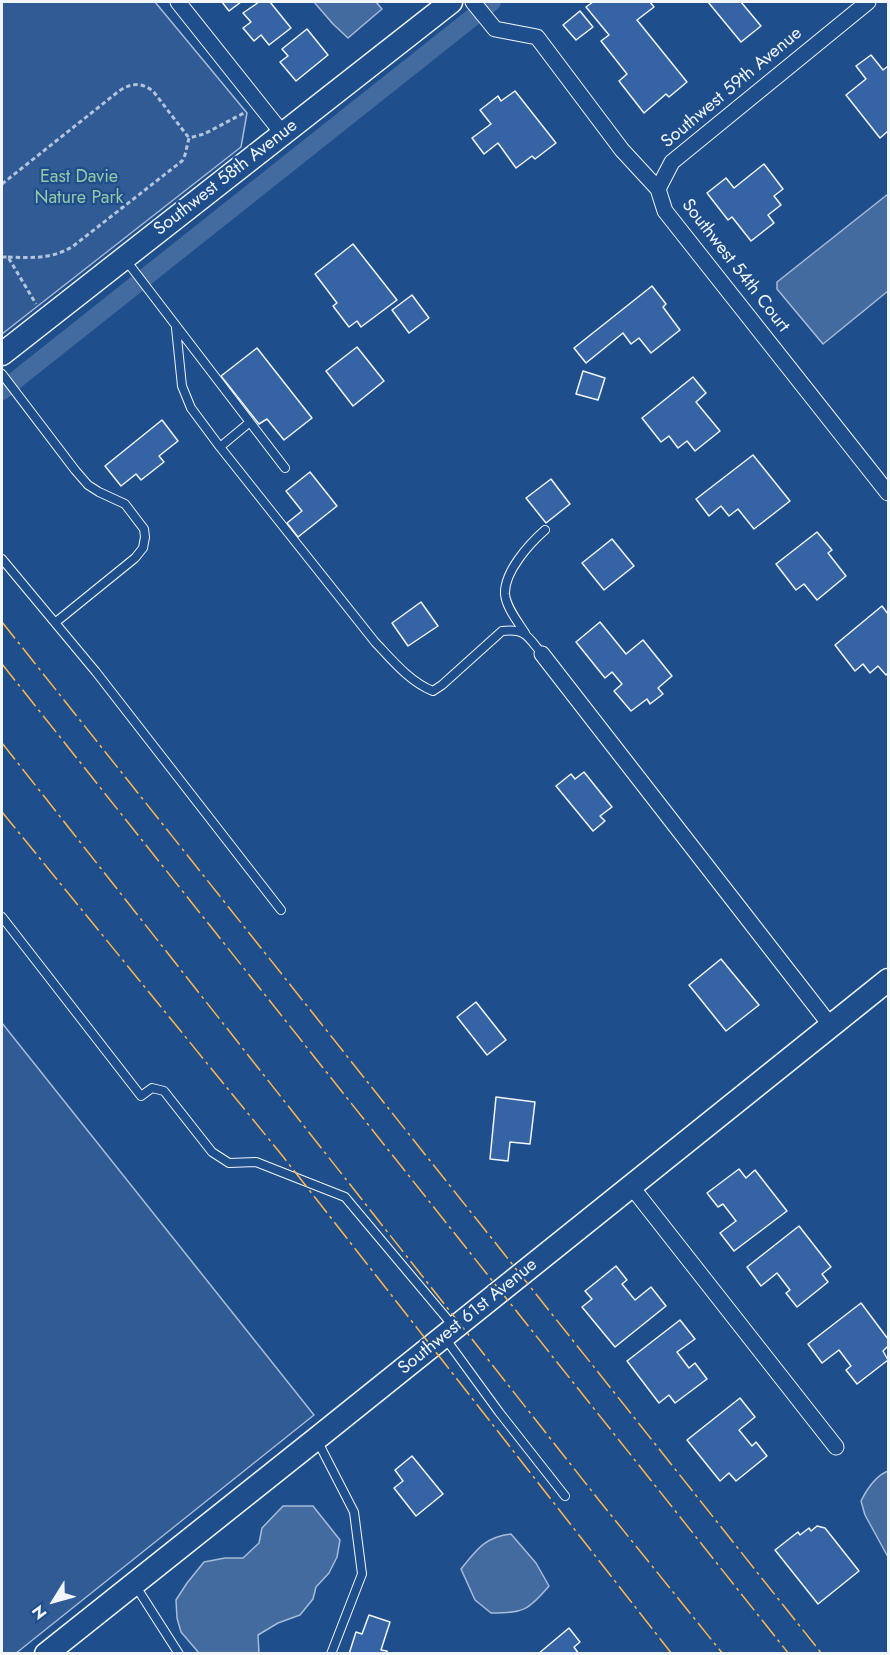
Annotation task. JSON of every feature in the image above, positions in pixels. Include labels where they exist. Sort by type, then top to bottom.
[{"type":"street","points":[[178,2],[283,134]]},
{"type":"street","name":"Southwest 58th Avenue","points":[[2,354],[451,2]]},
{"type":"street","name":"Southwest 54th Court","points":[[473,2],[495,29],[537,37],[622,150],[658,189],[665,211],[888,493]]},
{"type":"street","name":"Southwest 59th Avenue","points":[[658,189],[672,162],[868,2]]},
{"type":"street","points":[[542,654],[831,1026]]},
{"type":"street","name":"Southwest 61st Avenue","points":[[46,1653],[316,1440],[888,980]]},
{"type":"street","points":[[631,1186],[836,1447]]},
{"type":"lane","points":[[124,258],[285,468]]},
{"type":"lane","points":[[176,328],[182,386],[191,408],[375,642],[394,662],[424,688],[434,692],[502,631],[514,630],[525,633]]},
{"type":"lane","points":[[2,374],[75,470],[99,492],[125,504],[144,529],[143,548],[135,558],[56,622]]},
{"type":"lane","points":[[220,447],[250,423]]},
{"type":"lane","points":[[542,654],[513,616],[505,595],[509,576],[531,542],[544,530]]},
{"type":"lane","points":[[2,559],[56,622],[281,910]]},
{"type":"lane","points":[[2,917],[141,1096],[152,1088],[164,1091],[212,1152],[229,1163],[256,1162],[345,1197],[449,1333],[500,1412],[566,1496]]},
{"type":"lane","points":[[316,1440],[354,1512],[362,1574],[331,1653]]},
{"type":"lane","points":[[134,1584],[179,1653]]},
{"type":"path","points":[[2,184],[119,91],[131,84],[146,86],[153,91],[189,138]]},
{"type":"path","points":[[189,138],[204,134],[244,113]]},
{"type":"path","points":[[2,257],[46,257],[72,247],[182,161],[189,138]]},
{"type":"path","points":[[8,257],[37,304]]},
{"type":"shaded area","name":"East Davie Nature Park","points":[[2,2],[155,2],[247,113],[241,147],[2,334]]},
{"type":"shaded area","points":[[314,2],[376,2],[382,9],[348,38]]},
{"type":"shaded area","points":[[888,194],[888,291],[823,344],[777,289],[777,282]]},
{"type":"shaded area","points":[[2,1023],[314,1415],[15,1654],[2,1653]]},
{"type":"shaded area","points":[[888,1471],[888,1557],[865,1515],[861,1501],[875,1480]]},
{"type":"shaded area","points":[[283,1506],[313,1506],[340,1540],[337,1557],[329,1573],[316,1587],[313,1599],[300,1615],[278,1623],[258,1635],[259,1653],[199,1653],[181,1632],[176,1600],[204,1562],[225,1558],[243,1558],[259,1543],[262,1528]]},
{"type":"shaded area","points":[[511,1534],[536,1563],[549,1586],[536,1601],[524,1609],[491,1613],[475,1600],[461,1569],[482,1545],[494,1538]]},
{"type":"building","points":[[222,2],[241,2],[229,11]]},
{"type":"building","points":[[259,2],[270,2],[291,28],[269,45],[261,35],[254,41],[243,28],[251,22],[243,13]]},
{"type":"building","points":[[593,2],[650,2],[654,7],[637,20],[687,82],[669,97],[666,94],[644,113],[619,81],[627,74],[601,41],[609,35],[586,7]]},
{"type":"building","points":[[708,2],[741,2],[761,26],[741,42]]},
{"type":"building","points":[[580,11],[593,27],[576,40],[563,25]]},
{"type":"building","points":[[307,29],[328,55],[296,81],[280,62],[288,56],[282,49]]},
{"type":"building","points":[[871,55],[883,70],[888,66],[888,131],[880,138],[846,95],[866,79],[856,66]]},
{"type":"building","points":[[515,91],[556,143],[535,159],[532,156],[516,168],[498,143],[484,154],[472,138],[491,124],[480,110],[498,96],[501,101]]},
{"type":"building","points":[[764,164],[783,189],[774,196],[781,205],[768,215],[774,223],[751,241],[732,217],[728,220],[707,193],[726,178],[734,188]]},
{"type":"building","points":[[353,244],[397,300],[361,327],[357,321],[349,327],[333,306],[337,303],[315,274]]},
{"type":"building","points":[[652,286],[666,304],[663,307],[680,330],[651,353],[639,338],[631,344],[623,333],[586,363],[574,348]]},
{"type":"building","points":[[412,295],[429,318],[409,333],[392,310]]},
{"type":"building","points":[[357,347],[384,381],[353,406],[326,371]]},
{"type":"building","points":[[257,348],[312,418],[284,440],[267,419],[259,424],[221,376]]},
{"type":"building","points":[[583,371],[605,378],[598,400],[576,394]]},
{"type":"building","points":[[693,377],[706,393],[696,402],[720,431],[695,451],[687,441],[678,448],[669,436],[661,442],[642,418]]},
{"type":"building","points":[[162,420],[178,441],[159,456],[164,462],[141,480],[136,474],[121,486],[105,466]]},
{"type":"building","points":[[753,455],[790,501],[754,529],[738,509],[729,516],[721,506],[709,516],[696,499]]},
{"type":"building","points":[[310,472],[337,506],[298,537],[287,523],[302,511],[286,491]]},
{"type":"building","points":[[551,479],[570,504],[546,523],[526,498]]},
{"type":"building","points":[[817,532],[832,550],[828,553],[846,576],[817,600],[804,584],[796,590],[776,564]]},
{"type":"building","points":[[612,539],[634,566],[604,590],[582,563]]},
{"type":"building","points":[[421,602],[438,626],[408,646],[392,623]]},
{"type":"building","points":[[882,606],[888,614],[888,673],[886,675],[878,666],[870,673],[863,664],[855,671],[835,645]]},
{"type":"building","points":[[600,622],[626,654],[643,640],[672,676],[658,688],[663,694],[650,704],[647,699],[631,711],[614,691],[622,684],[612,672],[605,678],[576,642]]},
{"type":"building","points":[[584,772],[612,807],[600,816],[605,821],[593,831],[556,786],[571,774],[575,779]]},
{"type":"building","points":[[721,959],[759,1005],[726,1031],[689,985]]},
{"type":"building","points":[[476,1002],[506,1040],[487,1055],[457,1017]]},
{"type":"building","points":[[496,1097],[535,1102],[530,1144],[510,1142],[508,1161],[490,1159]]},
{"type":"building","points":[[739,1169],[746,1178],[755,1170],[787,1211],[734,1251],[720,1233],[736,1221],[723,1204],[718,1207],[707,1193]]},
{"type":"building","points":[[799,1226],[831,1267],[822,1274],[828,1282],[797,1307],[786,1293],[790,1290],[777,1273],[761,1286],[747,1267]]},
{"type":"building","points":[[616,1266],[627,1280],[622,1284],[635,1300],[651,1287],[666,1306],[615,1347],[582,1307],[592,1299],[585,1291]]},
{"type":"building","points":[[861,1303],[888,1339],[888,1346],[883,1351],[888,1360],[857,1384],[846,1370],[851,1366],[839,1350],[822,1363],[808,1344]]},
{"type":"building","points":[[680,1320],[695,1339],[677,1352],[689,1368],[695,1363],[707,1379],[675,1403],[669,1395],[659,1403],[627,1361]]},
{"type":"building","points":[[740,1398],[755,1417],[739,1430],[752,1446],[756,1442],[767,1456],[736,1481],[729,1473],[720,1481],[687,1440]]},
{"type":"building","points":[[412,1456],[443,1494],[416,1516],[394,1488],[403,1481],[395,1470]]},
{"type":"building","points":[[817,1526],[825,1528],[859,1571],[818,1604],[775,1550],[798,1532],[800,1535],[809,1528],[811,1531]]},
{"type":"building","points":[[369,1615],[390,1622],[381,1650],[387,1651],[387,1654],[349,1654],[356,1632],[362,1634]]},
{"type":"building","points":[[569,1628],[580,1642],[574,1647],[579,1654],[538,1654]]},
{"type":"waterway","points":[[2,391],[492,2]]},
{"type":"power","points":[[2,622],[822,1654]]},
{"type":"power","points":[[2,664],[789,1654]]},
{"type":"power","points":[[2,743],[598,1499],[723,1654]]},
{"type":"power","points":[[2,812],[281,1154],[672,1654]]}]
